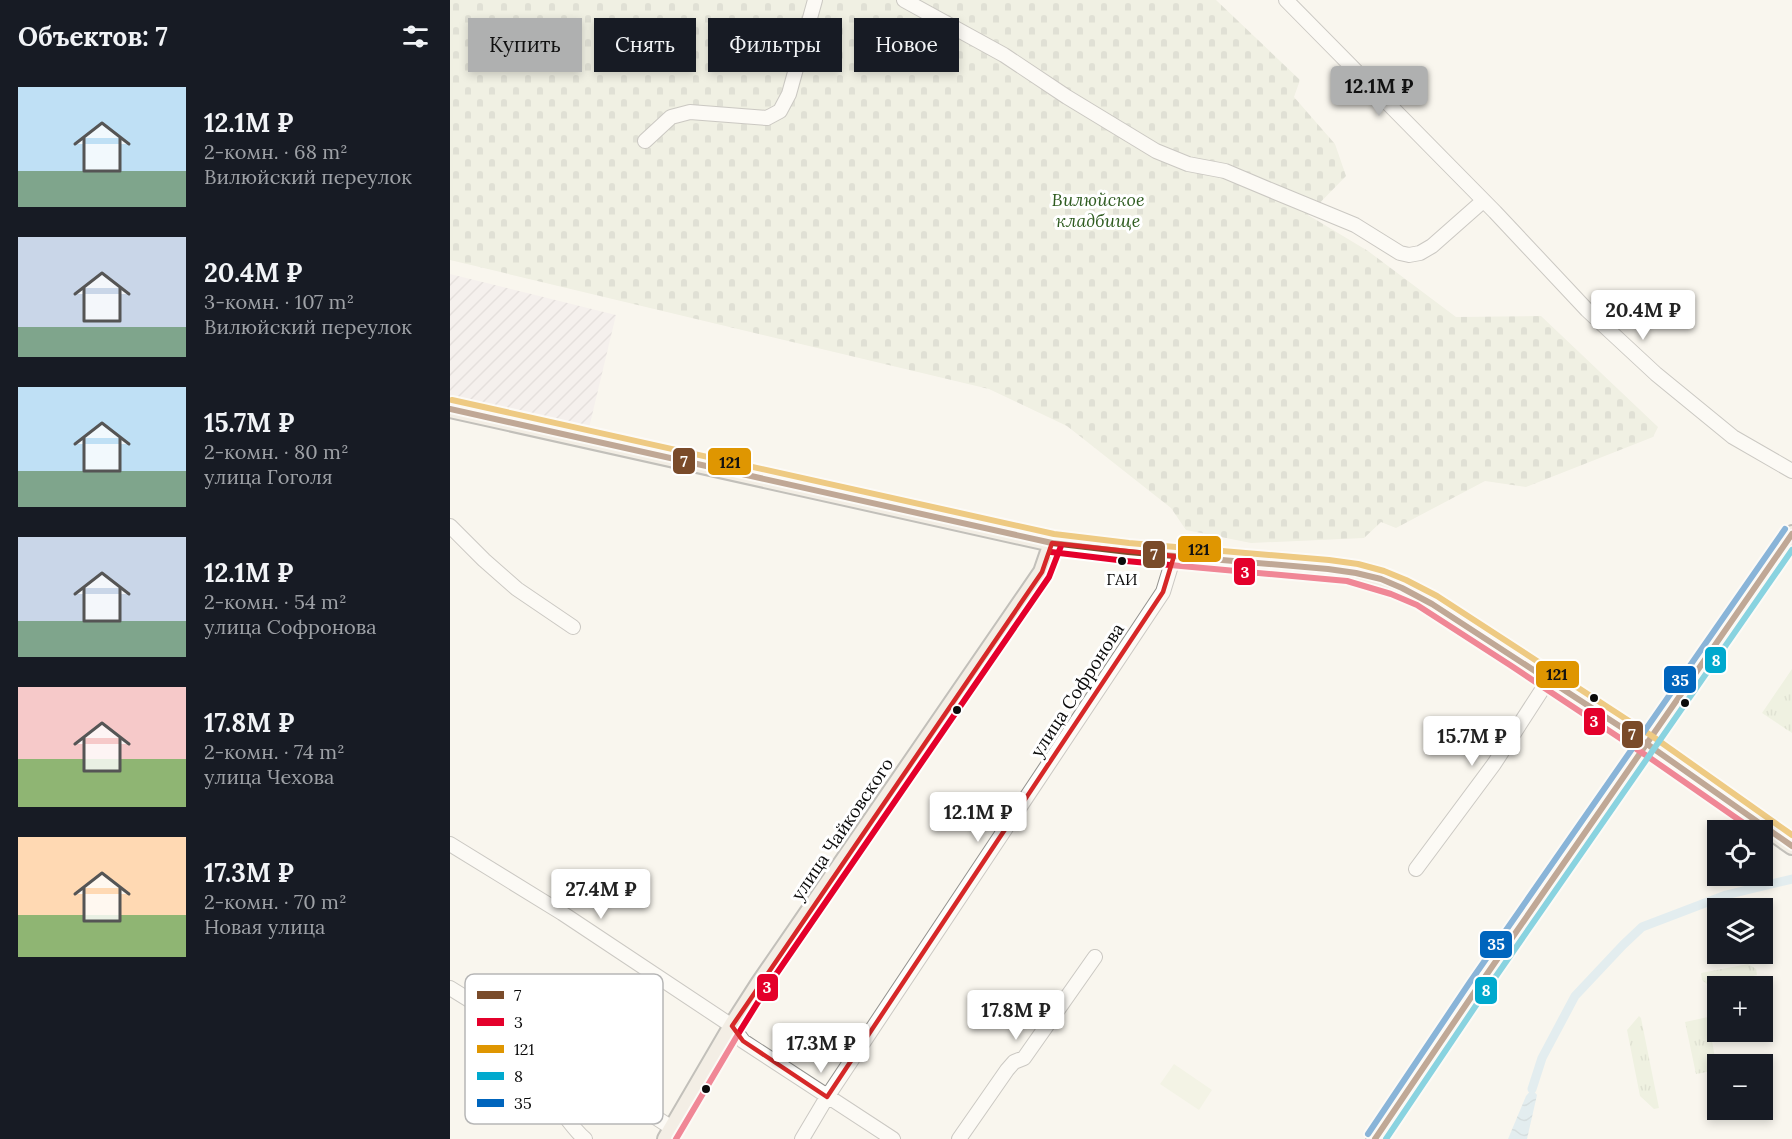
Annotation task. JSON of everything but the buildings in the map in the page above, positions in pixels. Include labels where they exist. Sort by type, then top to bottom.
[{"type":"main road","points":[[450,409],[1052,543],[1322,569],[1371,576],[1421,597],[1549,679],[1647,744],[1792,846]]},
{"type":"main road","points":[[1375,1139],[1562,864],[1792,534]]},
{"type":"main road","name":"улица Чайковского","points":[[669,1133],[732,1026],[1042,572],[1052,543]]},
{"type":"street","points":[[645,141],[671,117],[690,112],[767,117],[780,111],[789,94],[815,0]]},
{"type":"street","points":[[904,0],[1004,55],[1156,151],[1188,164],[1225,171],[1315,208],[1355,225],[1400,253],[1409,255],[1420,253],[1432,246],[1483,201]]},
{"type":"street","points":[[1286,0],[1587,310],[1656,374],[1733,437],[1792,471]]},
{"type":"street","points":[[450,526],[517,589],[573,627]]},
{"type":"street","name":"улица Софронова","points":[[802,1139],[827,1097],[1163,592],[1174,556]]},
{"type":"street","points":[[1416,869],[1494,764],[1549,679]]},
{"type":"street","points":[[450,844],[562,913],[654,974]]},
{"type":"street","points":[[959,1139],[1007,1070],[1014,1062],[1023,1058],[1095,957]]},
{"type":"street","points":[[663,980],[732,1026],[743,1041],[893,1139]]},
{"type":"street","points":[[450,988],[465,997]]},
{"type":"street","points":[[571,1124],[585,1139]]},
{"type":"street","points":[[657,1124],[669,1133]]},
{"type":"highlighted area","points":[[1052,543],[1174,556],[1163,592],[827,1097],[743,1041],[732,1026],[1042,572]]},
{"type":"shaded area","points":[[450,274],[616,315],[589,428],[450,398]]},
{"type":"green space","name":"Вилюйское кладбище","points":[[450,0],[1216,0],[1300,80],[1294,97],[1335,144],[1346,176],[1308,215],[1368,251],[1456,317],[1541,316],[1658,427],[1653,437],[1526,487],[1485,481],[1396,528],[1381,522],[1364,538],[1251,543],[1186,530],[1171,508],[1067,426],[989,389],[450,260]]},
{"type":"green space","points":[[1792,669],[1792,733],[1762,713]]},
{"type":"green space","points":[[1748,964],[1756,969],[1757,975],[1707,976],[1707,984],[1702,980],[1701,973]]},
{"type":"green space","points":[[1639,1016],[1659,1108],[1654,1109],[1640,1096],[1627,1030]]},
{"type":"green space","points":[[1707,1017],[1707,1042],[1712,1042],[1714,1054],[1707,1054],[1707,1072],[1696,1074],[1685,1022]]},
{"type":"green space","points":[[1174,1064],[1212,1090],[1199,1110],[1160,1084]]},
{"type":"water","points":[[1532,1089],[1537,1095],[1527,1139],[1508,1139],[1526,1096]]},
{"type":"waterway","points":[[1532,1089],[1542,1058],[1575,996],[1642,927],[1726,895],[1792,879]]},
{"type":"transit line","name":"121","points":[[452,400],[1054,534],[1129,543],[1329,560],[1384,571],[1437,596],[1652,736],[1792,835]]},
{"type":"transit line","name":"7","points":[[450,409],[1052,543],[1128,552],[1328,569],[1381,579],[1432,604],[1647,744],[1792,846]]},
{"type":"transit line","name":"35","points":[[1368,1134],[1470,982],[1785,529]]},
{"type":"transit line","name":"7","points":[[1375,1139],[1792,534]]},
{"type":"transit line","name":"3","points":[[676,1139],[766,989],[1049,577],[1061,546]]},
{"type":"transit line","name":"8","points":[[1386,1139],[1485,992],[1792,550]]},
{"type":"transit line","name":"3","points":[[1051,552],[1347,581],[1391,594],[1417,605],[1510,665],[1739,820]]},
{"type":"place","name":"ГАИ","points":[[1122,561]]}]
